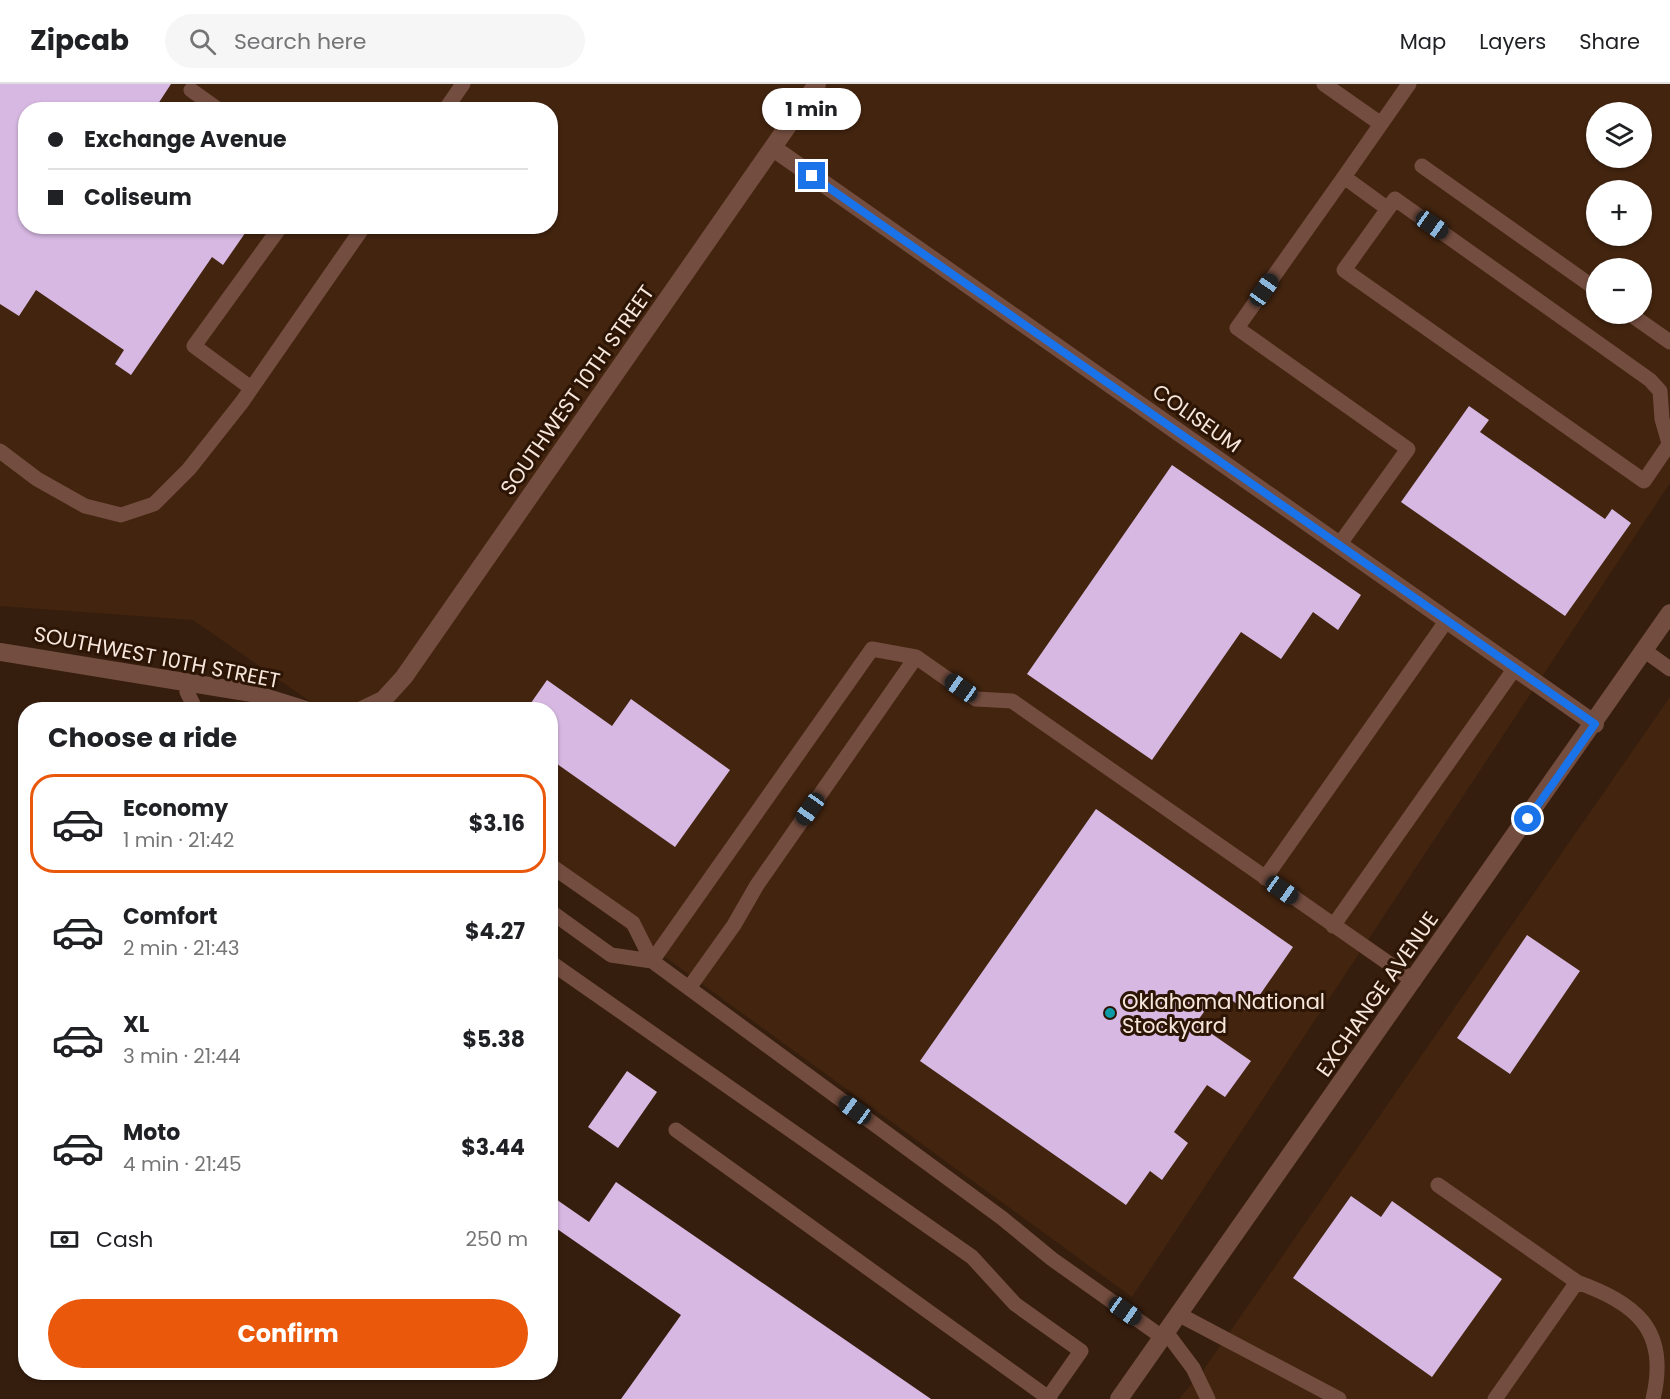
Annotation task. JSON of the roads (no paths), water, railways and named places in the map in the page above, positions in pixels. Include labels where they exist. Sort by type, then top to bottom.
[{"type":"street","name":"SOUTHWEST 10TH STREET","points":[[379,702],[405,677],[817,84]]},
{"type":"street","name":"COLISEUM","points":[[773,148],[1595,724]]},
{"type":"street","name":"EXCHANGE AVENUE","points":[[1119,1399],[1595,724],[1670,613]]},
{"type":"street","name":"SOUTHWEST 10TH STREET","points":[[0,652],[252,693],[281,702]]},
{"type":"lane","points":[[451,102],[463,84]]},
{"type":"lane","points":[[1324,84],[1381,124]]},
{"type":"lane","points":[[1339,545],[1408,448],[1238,328],[1409,84]]},
{"type":"lane","points":[[191,90],[208,102]]},
{"type":"lane","points":[[1422,166],[1586,282]]},
{"type":"lane","points":[[1344,177],[1388,209]]},
{"type":"lane","points":[[1395,199],[1650,380],[1660,392],[1669,447],[1644,481],[1344,270],[1395,199]]},
{"type":"lane","points":[[251,388],[194,345],[275,234]]},
{"type":"lane","points":[[0,452],[37,479],[84,506],[121,515],[154,504],[189,469],[251,388],[358,234]]},
{"type":"lane","points":[[1644,324],[1670,342]]},
{"type":"lane","points":[[1265,878],[1447,620]]},
{"type":"lane","points":[[652,961],[872,649],[916,657],[976,699],[1012,701],[1414,981]]},
{"type":"lane","points":[[1645,651],[1670,669]]},
{"type":"lane","points":[[689,988],[734,925],[757,885],[916,657]]},
{"type":"lane","points":[[1334,926],[1515,668]]},
{"type":"lane","points":[[189,682],[187,692],[192,702]]},
{"type":"lane","points":[[558,871],[633,923],[652,961]]},
{"type":"lane","points":[[558,917],[611,954],[652,961],[1002,1218],[1052,1259],[1164,1334],[1193,1368],[1208,1399]]},
{"type":"lane","points":[[558,968],[972,1257],[1015,1304],[1082,1351],[1049,1398],[676,1130]]},
{"type":"lane","points":[[1438,1185],[1577,1282],[1624,1299],[1652,1320],[1665,1341],[1669,1361],[1661,1386],[1653,1399]]},
{"type":"lane","points":[[1495,1399],[1577,1282]]},
{"type":"lane","points":[[1178,1314],[1339,1399]]},
{"type":"place","name":"Oklahoma National Stockyard","points":[[1110,1013]]}]
